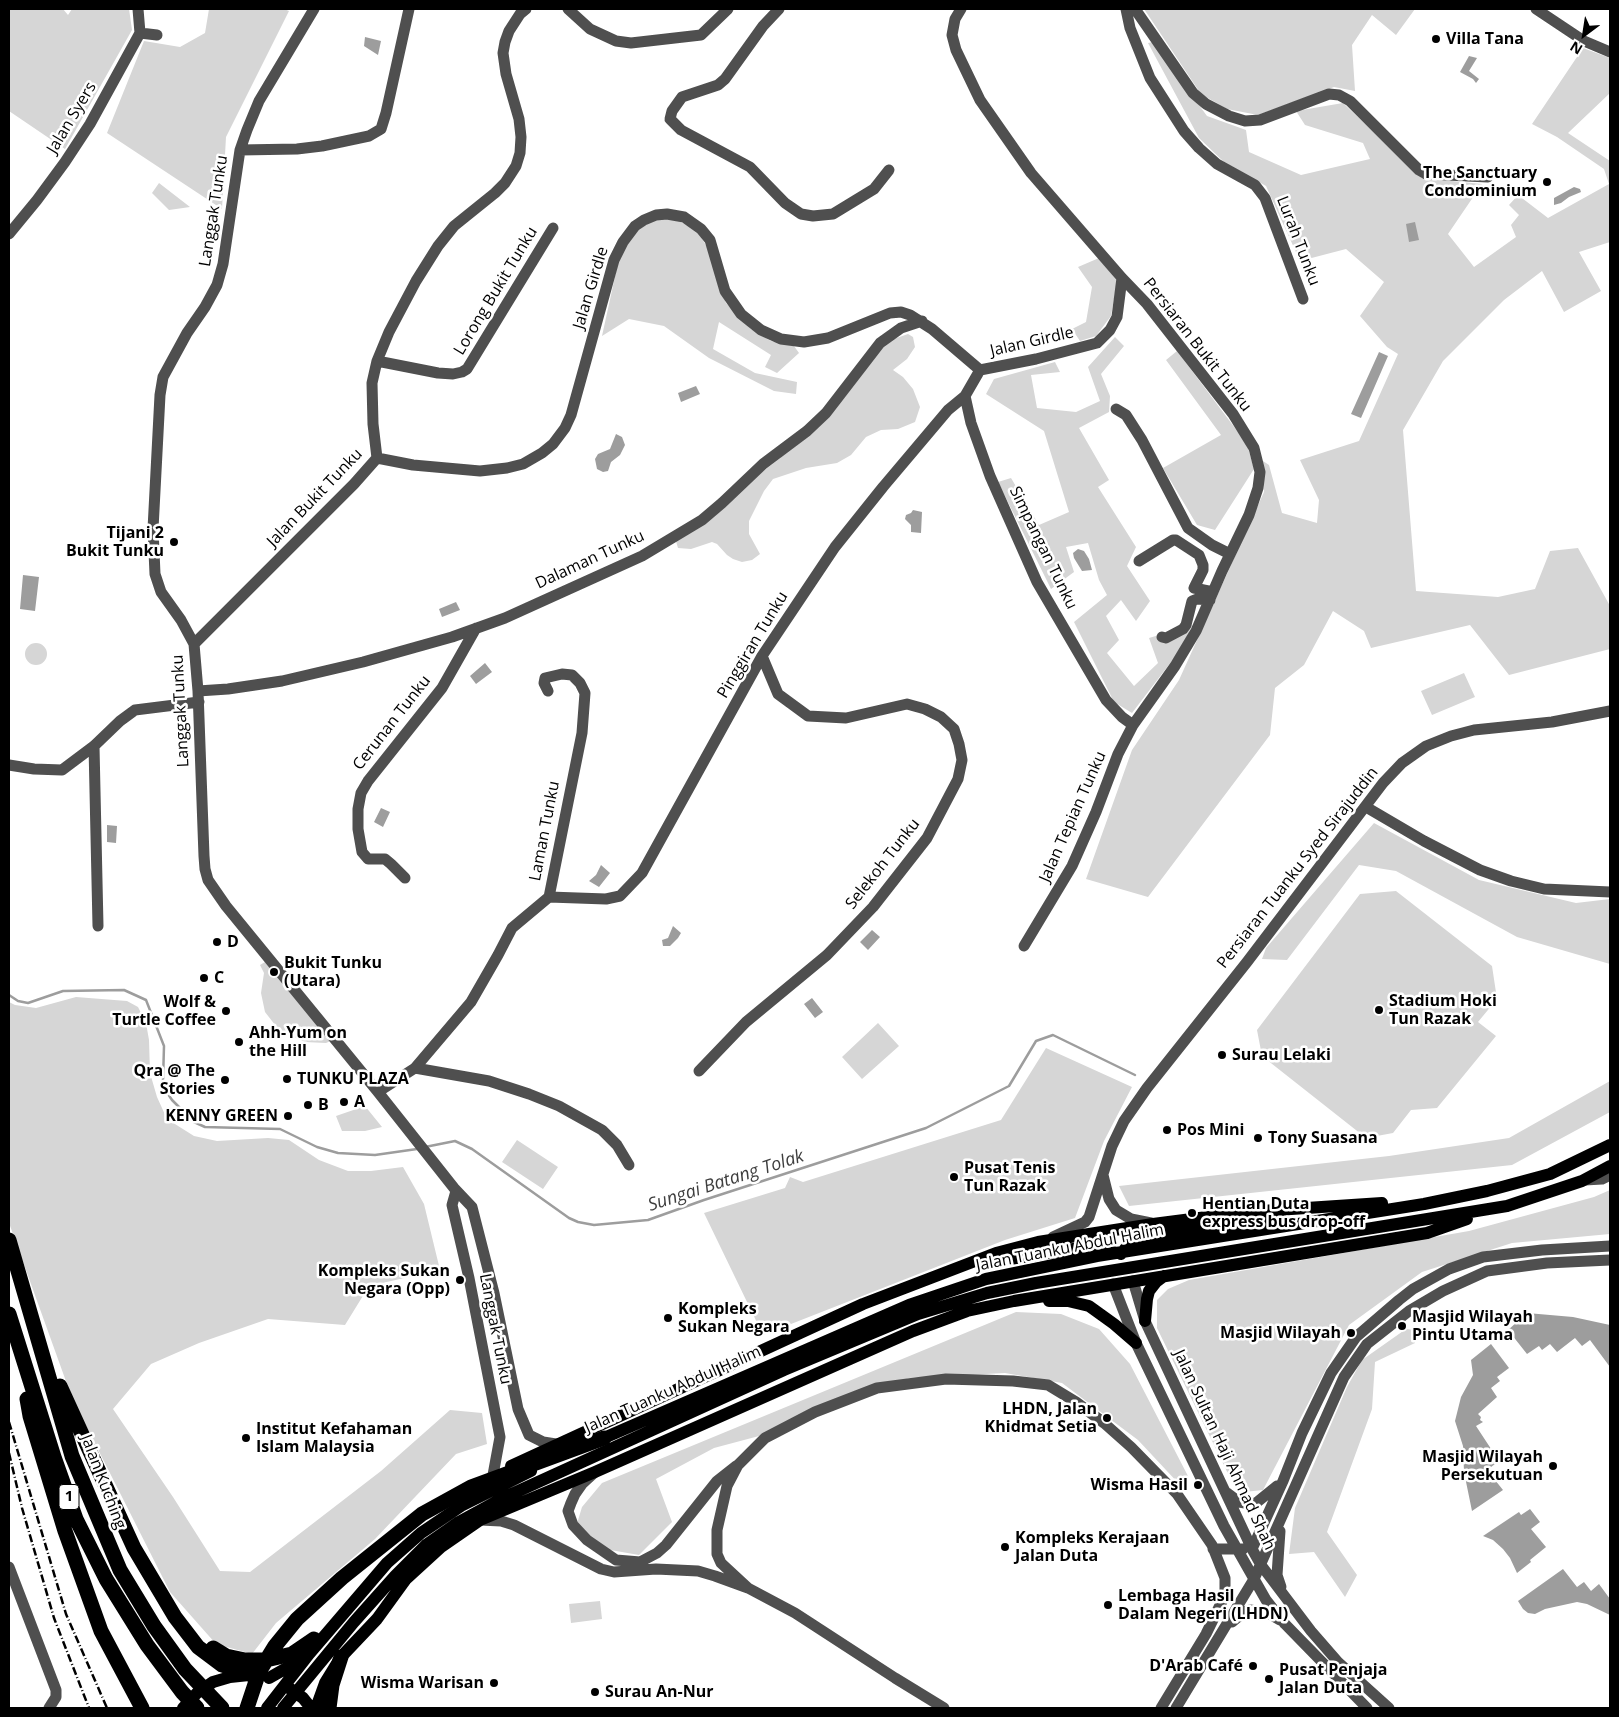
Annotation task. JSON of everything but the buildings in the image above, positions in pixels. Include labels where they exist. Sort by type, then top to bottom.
[{"type":"highway","name":"Jalan Kuching","points":[[9,1240],[72,1456],[120,1570],[154,1626],[185,1669],[222,1708]]},
{"type":"highway","name":"1","points":[[9,1314],[54,1457],[76,1519],[106,1578],[147,1645],[182,1692],[197,1708]]},
{"type":"highway","points":[[38,1337],[134,1548],[175,1617],[198,1648],[222,1665],[252,1675]]},
{"type":"highway","points":[[16,1338],[30,1416],[64,1531],[101,1631],[142,1708]]},
{"type":"highway","points":[[247,1708],[259,1672],[275,1646],[297,1619],[342,1578],[422,1514],[471,1487],[514,1469],[604,1438]]},
{"type":"highway","points":[[175,1617],[206,1644],[226,1656],[245,1660],[276,1659],[292,1654],[314,1639]]},
{"type":"highway","points":[[329,1708],[332,1685],[341,1657]]},
{"type":"main road","name":"Jalan Tuanku Abdul Halim","points":[[283,1708],[360,1615],[396,1576],[433,1541],[459,1522],[677,1410],[914,1309],[986,1279],[1097,1256],[1335,1219],[1488,1191],[1550,1174],[1610,1145]]},
{"type":"main road","name":"Jalan Tuanku Abdul Halim","points":[[267,1708],[314,1648],[387,1563],[421,1533],[461,1506],[604,1438],[784,1370],[887,1327],[914,1309],[987,1293],[1339,1232],[1507,1206],[1582,1181],[1610,1166]]},
{"type":"main road","points":[[1113,1284],[1114,1267],[1123,1249],[1136,1239],[1382,1203],[1488,1191]]},
{"type":"main road","name":"Jalan Tuanku Abdul Halim","points":[[270,1678],[292,1665],[338,1607],[375,1566],[413,1532],[492,1475],[863,1304],[996,1253],[1039,1248],[1153,1224],[1246,1212],[1382,1203]]},
{"type":"main road","points":[[314,1639],[305,1658],[308,1665],[324,1669],[330,1667],[377,1619],[406,1579],[441,1547],[480,1520],[595,1472],[913,1331],[967,1311],[1014,1301],[1427,1232],[1507,1206]]},
{"type":"main road","points":[[1177,1232],[1161,1244],[1161,1256],[1166,1262],[1190,1272]]},
{"type":"main road","points":[[1039,1248],[1099,1245],[1120,1255],[1129,1268],[1134,1281]]},
{"type":"main road","points":[[1039,1248],[1064,1260],[1071,1267],[1070,1279],[1066,1285],[1060,1291],[1048,1296]]},
{"type":"main road","points":[[1145,1322],[1149,1291],[1164,1276]]},
{"type":"main road","points":[[1014,1301],[1068,1301],[1089,1306],[1136,1343]]},
{"type":"main road","points":[[677,1410],[722,1379],[844,1317],[863,1304]]},
{"type":"main road","points":[[707,1423],[887,1327]]},
{"type":"main road","points":[[316,1708],[325,1683],[341,1657]]},
{"type":"main road","points":[[183,1708],[197,1693],[217,1681],[234,1676],[252,1675],[270,1678],[282,1683],[298,1694],[311,1708]]},
{"type":"street","points":[[138,9],[140,33],[157,35]]},
{"type":"street","name":"Langgak Tunku","points":[[314,9],[258,101],[240,150],[223,264],[217,285],[166,368],[163,377],[160,395],[153,529],[154,574],[161,592],[182,620],[194,644],[198,696],[204,856],[208,880],[226,906],[456,1191],[472,1207],[494,1293],[518,1409],[525,1430],[536,1440],[556,1444]]},
{"type":"street","points":[[240,150],[314,147],[369,136],[381,128],[386,113],[408,9]]},
{"type":"street","name":"Jalan Bukit Tunku","points":[[194,644],[354,484],[377,458],[373,424],[372,383],[377,361],[388,332],[438,246],[454,226],[505,183],[516,166],[520,153],[521,137],[519,119],[506,74],[504,53],[509,31],[520,14],[526,9]]},
{"type":"street","points":[[568,9],[590,29],[604,37],[630,43],[701,35],[728,9]]},
{"type":"street","points":[[780,9],[763,26],[725,79],[718,85],[682,97],[672,111],[670,119],[681,130],[750,167],[785,203],[800,214],[814,216],[833,214],[874,189],[889,170]]},
{"type":"street","name":"Persiaran Bukit Tunku","points":[[960,9],[955,19],[952,36],[956,50],[980,100],[1031,173],[1170,331],[1233,414],[1254,448],[1260,472],[1258,488],[1249,515],[1196,631],[1175,666],[1133,725]]},
{"type":"street","name":"Lurah Tunku","points":[[1126,9],[1130,28],[1150,78],[1184,131],[1199,148],[1218,164],[1255,185],[1265,198],[1302,299]]},
{"type":"street","points":[[1135,9],[1193,93],[1206,104],[1229,116],[1245,121],[1260,120],[1329,94],[1339,95],[1350,101],[1419,170],[1426,174],[1488,177]]},
{"type":"street","points":[[1536,9],[1584,41],[1610,52]]},
{"type":"street","name":"Jalan Syers","points":[[9,234],[65,162],[90,124],[140,33]]},
{"type":"street","name":"Jalan Girdle","points":[[377,458],[413,465],[480,471],[523,464],[553,444],[565,428],[571,415],[614,260],[623,242],[635,226],[656,215],[667,214],[684,217],[701,228],[710,240],[725,291],[741,314],[761,330],[781,339],[804,342],[828,338],[890,313],[906,313],[922,321],[980,370],[1036,359],[1098,343],[1110,330],[1117,317],[1122,278]]},
{"type":"street","name":"Lorong Bukit Tunku","points":[[377,361],[453,374],[467,369],[553,228]]},
{"type":"street","name":"Dalaman Tunku","points":[[9,765],[34,769],[62,770],[94,746],[120,721],[135,710],[228,689],[282,681],[363,662],[476,628],[505,618],[642,556],[702,520],[763,464],[807,432],[829,408],[880,343],[901,328],[922,321]]},
{"type":"street","name":"Pinggiran Tunku","points":[[549,897],[613,898],[620,896],[642,873],[762,656],[835,546],[948,410],[965,396],[980,370]]},
{"type":"street","name":"Simpangan Tunku","points":[[965,396],[971,423],[990,476],[1037,582],[1106,700],[1122,717],[1133,725]]},
{"type":"street","points":[[1116,409],[1126,415],[1142,440],[1188,528],[1212,545],[1230,554]]},
{"type":"street","points":[[1139,561],[1176,540],[1199,555],[1203,564],[1203,570],[1194,588],[1186,626],[1183,630],[1166,638],[1162,637]]},
{"type":"street","points":[[1194,588],[1212,596]]},
{"type":"street","points":[[1192,601],[1212,596]]},
{"type":"street","name":"Cerunan Tunku","points":[[405,878],[385,860],[368,859],[362,852],[358,819],[361,792],[442,688],[476,628]]},
{"type":"street","name":"Selekoh Tunku","points":[[699,1071],[746,1022],[826,956],[873,907],[927,838],[958,779],[962,760],[960,744],[954,730],[941,717],[926,708],[907,704],[846,718],[808,716],[778,694],[762,656]]},
{"type":"street","name":"Laman Tunku","points":[[378,1092],[415,1068],[471,1002],[512,928],[549,897],[582,733],[585,693],[580,683],[572,675],[562,674],[545,678],[544,683],[548,691]]},
{"type":"street","name":"Persiaran Tuanku Syed Sirajuddin","points":[[1039,1248],[1085,1222],[1089,1217],[1112,1146],[1124,1121],[1147,1088],[1247,962],[1383,783],[1402,763],[1426,746],[1451,736],[1474,730],[1543,723],[1610,711]]},
{"type":"street","name":"Jalan Tepian Tunku","points":[[1024,946],[1072,866],[1096,812],[1118,754],[1133,725]]},
{"type":"street","points":[[94,746],[98,926]]},
{"type":"street","points":[[1366,807],[1464,862],[1511,881],[1544,889],[1610,892]]},
{"type":"street","points":[[415,1068],[489,1082],[560,1106],[602,1130],[618,1145],[629,1165]]},
{"type":"street","points":[[1103,1175],[1109,1199],[1116,1210],[1131,1219],[1153,1224]]},
{"type":"street","points":[[1582,1181],[1602,1179],[1610,1175]]},
{"type":"street","name":"Langgak Tunku","points":[[456,1191],[452,1205],[469,1278],[500,1437],[492,1475]]},
{"type":"street","points":[[1213,1547],[1252,1549],[1283,1481],[1302,1433],[1336,1366],[1356,1337],[1413,1288],[1449,1269],[1483,1257],[1542,1250],[1610,1246]]},
{"type":"street","points":[[1176,1708],[1254,1579],[1344,1377],[1367,1344],[1422,1303],[1487,1271],[1547,1263],[1610,1260]]},
{"type":"street","name":"Jalan Sultan Haji Ahmad Shah","points":[[1134,1281],[1145,1322],[1261,1565],[1338,1662],[1389,1708]]},
{"type":"street","name":"Jalan Sultan Haji Ahmad Shah","points":[[1113,1284],[1136,1343],[1224,1526],[1266,1600],[1285,1624],[1367,1708]]},
{"type":"street","points":[[595,1472],[575,1494],[568,1512],[573,1525],[587,1540],[616,1560],[640,1562],[657,1553],[666,1545],[717,1480],[738,1465],[765,1438],[815,1412],[877,1388],[946,1379],[1013,1381],[1048,1386],[1076,1402],[1131,1447],[1177,1494],[1213,1547],[1226,1578],[1225,1595],[1206,1634],[1161,1708]]},
{"type":"street","points":[[738,1465],[727,1486],[717,1530],[717,1554],[721,1563],[748,1588]]},
{"type":"street","points":[[1226,1492],[1239,1502],[1256,1503],[1283,1481]]},
{"type":"street","points":[[480,1520],[501,1521],[514,1525],[601,1569],[614,1572],[656,1569],[698,1572],[716,1576],[748,1588],[795,1613],[944,1708]]},
{"type":"street","points":[[1281,1522],[1277,1575],[1284,1596]]},
{"type":"street","points":[[1213,1547],[1221,1538],[1224,1526]]},
{"type":"street","points":[[9,1567],[56,1690],[56,1697],[51,1706]]},
{"type":"street","points":[[1225,1629],[1240,1615],[1250,1610],[1266,1612],[1285,1624]]},
{"type":"street","points":[[895,1678],[929,1708]]},
{"type":"shaded area","points":[[9,9],[63,9],[68,15],[72,9],[129,9],[132,30],[65,149],[9,111]]},
{"type":"shaded area","points":[[209,9],[284,9],[289,11],[226,137],[222,209],[107,133],[144,41],[180,47],[205,33]]},
{"type":"shaded area","points":[[1144,9],[1415,9],[1396,35],[1372,15],[1352,45],[1355,91],[1334,87],[1258,115],[1227,109],[1201,94]]},
{"type":"shaded area","points":[[365,37],[381,41],[378,55],[364,46]]},
{"type":"shaded area","points":[[1153,42],[1207,116],[1246,130],[1249,152],[1301,175],[1370,159],[1363,143],[1305,125],[1296,111],[1343,103],[1422,178],[1482,184],[1448,234],[1474,267],[1516,237],[1511,225],[1519,215],[1509,205],[1518,195],[1548,218],[1609,184],[1604,169],[1557,137],[1532,124],[1583,48],[1610,58],[1610,93],[1568,133],[1610,161],[1610,242],[1579,252],[1601,291],[1564,312],[1542,271],[1504,300],[1443,361],[1403,430],[1416,591],[1498,597],[1535,589],[1550,551],[1578,548],[1610,606],[1610,649],[1509,675],[1470,625],[1371,648],[1364,631],[1333,611],[1304,665],[1275,688],[1270,735],[1148,897],[1086,879],[1132,750],[1179,680],[1264,492],[1263,461],[1269,465],[1282,513],[1317,523],[1319,500],[1300,460],[1359,441],[1398,354],[1387,347],[1360,316],[1384,282],[1346,249],[1300,261],[1266,186],[1224,162],[1199,138],[1148,43]]},
{"type":"shaded area","points":[[1469,56],[1477,58],[1469,71],[1479,79],[1476,83],[1473,79],[1460,72]]},
{"type":"shaded area","points":[[159,183],[190,207],[169,210],[152,193]]},
{"type":"shaded area","points":[[1574,187],[1580,189],[1581,192],[1554,205],[1554,198]]},
{"type":"shaded area","points":[[674,218],[698,232],[707,247],[726,303],[751,329],[771,341],[794,346],[799,353],[777,373],[765,367],[771,355],[719,322],[713,349],[755,373],[797,382],[796,394],[774,391],[709,358],[664,326],[629,319],[602,336],[618,263],[628,243],[638,230],[653,220]]},
{"type":"shaded area","points":[[1415,222],[1419,240],[1409,242],[1406,224]]},
{"type":"shaded area","points":[[1099,258],[1117,281],[1111,316],[1096,336],[1080,341],[1072,329],[1086,322],[1092,287],[1078,267]]},
{"type":"shaded area","points":[[908,334],[913,337],[915,347],[907,359],[893,370],[903,377],[913,389],[920,407],[915,422],[898,429],[881,430],[866,437],[851,455],[837,463],[806,468],[773,479],[764,491],[749,521],[749,534],[760,554],[752,560],[742,562],[733,559],[717,544],[712,542],[691,549],[678,548],[675,538],[779,459],[888,341]]},
{"type":"shaded area","points":[[1115,337],[1124,346],[1101,374],[1110,396],[1109,412],[1079,428],[1109,480],[1098,487],[1136,547],[1127,566],[1150,601],[1136,621],[1121,600],[1106,616],[1119,640],[1107,653],[1134,686],[1158,663],[1149,638],[1192,625],[1184,645],[1132,713],[1114,702],[1074,622],[1107,595],[1099,580],[1088,543],[1066,547],[1074,572],[1051,589],[998,482],[1011,478],[1039,525],[1069,512],[1044,431],[986,394],[994,379],[1055,362],[1060,372],[1031,375],[1037,408],[1076,412],[1100,401],[1088,367]]},
{"type":"shaded area","points":[[1177,351],[1247,444],[1254,469],[1215,530],[1197,525],[1163,468],[1221,435],[1166,360]]},
{"type":"shaded area","points":[[1379,352],[1388,356],[1361,418],[1351,414]]},
{"type":"shaded area","points":[[696,386],[700,394],[681,402],[678,393]]},
{"type":"shaded area","points":[[616,434],[622,437],[625,445],[620,455],[611,462],[608,471],[603,472],[597,469],[595,459],[598,454],[610,449]]},
{"type":"shaded area","points":[[913,510],[922,512],[921,533],[911,532],[911,525],[905,519],[906,515]]},
{"type":"shaded area","points":[[1078,549],[1084,551],[1089,559],[1092,570],[1082,571],[1073,553]]},
{"type":"shaded area","points":[[23,575],[39,577],[35,611],[20,609]]},
{"type":"shaded area","points":[[456,602],[460,610],[442,617],[439,609]]},
{"type":"shaded area","points":[[36,643],[44,646],[47,654],[44,662],[36,665],[28,662],[25,654],[28,646]]},
{"type":"shaded area","points":[[485,663],[492,672],[476,684],[470,676]]},
{"type":"shaded area","points":[[1464,673],[1475,697],[1432,715],[1421,691]]},
{"type":"shaded area","points":[[381,808],[390,812],[383,827],[374,822]]},
{"type":"shaded area","points":[[1374,823],[1479,880],[1576,903],[1610,899],[1610,964],[1517,937],[1396,871],[1359,865],[1287,960],[1262,959],[1266,948]]},
{"type":"shaded area","points":[[107,825],[117,826],[116,843],[107,842]]},
{"type":"shaded area","points":[[601,865],[610,873],[599,887],[589,881],[596,875]]},
{"type":"shaded area","name":"Stadium Hoki Tun Razak","points":[[1396,891],[1492,966],[1497,999],[1478,1022],[1496,1036],[1437,1108],[1411,1110],[1393,1133],[1366,1138],[1262,1056],[1257,1030],[1360,894]]},
{"type":"shaded area","points":[[673,926],[681,933],[670,946],[663,946],[662,940],[668,938]]},
{"type":"shaded area","points":[[872,930],[880,937],[868,950],[860,942]]},
{"type":"shaded area","points":[[265,962],[333,1040],[326,1043],[305,1042],[279,1030],[265,1012],[261,993],[264,973],[260,965]]},
{"type":"shaded area","points":[[76,997],[127,1001],[138,1007],[146,1023],[149,1040],[150,1073],[157,1097],[167,1119],[194,1136],[217,1141],[268,1138],[289,1140],[319,1160],[348,1171],[371,1171],[403,1167],[424,1204],[440,1270],[369,1286],[345,1325],[268,1319],[199,1343],[151,1364],[113,1409],[173,1497],[220,1571],[250,1572],[381,1471],[450,1410],[482,1413],[487,1444],[456,1454],[375,1539],[276,1623],[252,1654],[216,1644],[170,1592],[72,1398],[9,1223],[9,1002],[15,1005],[36,1008]]},
{"type":"shaded area","points":[[812,998],[823,1012],[815,1018],[804,1004]]},
{"type":"shaded area","points":[[878,1023],[899,1046],[862,1079],[842,1057]]},
{"type":"shaded area","name":"Pusat Tenis Tun Razak","points":[[1046,1048],[1132,1087],[1104,1141],[1075,1218],[1005,1240],[763,1335],[704,1213],[785,1188],[790,1177],[803,1182],[1001,1120]]},
{"type":"shaded area","points":[[1610,1081],[1610,1112],[1512,1165],[1129,1206],[1119,1186],[1389,1156],[1509,1138]]},
{"type":"shaded area","points":[[365,1106],[382,1127],[365,1131],[342,1131],[336,1116]]},
{"type":"shaded area","points":[[517,1140],[558,1167],[543,1189],[502,1162]]},
{"type":"shaded area","points":[[1610,1190],[1610,1234],[1512,1243],[1422,1272],[1349,1325],[1263,1490],[1244,1492],[1233,1484],[1157,1328],[1157,1300],[1168,1289],[1189,1280],[1469,1231],[1594,1197]]},
{"type":"shaded area","points":[[1016,1312],[1061,1314],[1099,1329],[1130,1364],[1189,1478],[1180,1485],[1138,1440],[1062,1383],[1005,1373],[909,1378],[759,1436],[714,1448],[656,1479],[672,1522],[639,1555],[599,1548],[576,1527],[582,1507],[602,1483]]},
{"type":"shaded area","points":[[1527,1313],[1573,1317],[1610,1325],[1610,1367],[1590,1340],[1582,1346],[1575,1338],[1557,1352],[1550,1344],[1542,1350],[1539,1346],[1527,1354],[1508,1330]]},
{"type":"shaded area","points":[[1406,1329],[1415,1330],[1415,1343],[1375,1362],[1372,1409],[1327,1532],[1357,1575],[1345,1597],[1314,1552],[1289,1554],[1295,1508],[1347,1387],[1362,1360]]},
{"type":"shaded area","points":[[1491,1344],[1509,1368],[1497,1377],[1500,1381],[1491,1388],[1497,1397],[1478,1414],[1483,1422],[1476,1426],[1499,1461],[1487,1470],[1503,1490],[1472,1511],[1464,1472],[1463,1446],[1455,1421],[1461,1397],[1473,1375],[1471,1360]]},
{"type":"shaded area","points":[[1530,1509],[1540,1522],[1531,1529],[1546,1547],[1517,1573],[1510,1558],[1503,1549],[1493,1540],[1483,1536],[1519,1512],[1521,1515]]},
{"type":"shaded area","points":[[1563,1569],[1577,1587],[1584,1582],[1591,1591],[1599,1584],[1610,1599],[1610,1615],[1587,1604],[1577,1602],[1545,1609],[1535,1614],[1528,1613],[1523,1609],[1518,1601]]},
{"type":"shaded area","points":[[600,1601],[602,1619],[571,1623],[569,1604]]},
{"type":"waterway","name":"Sungai Batang Tolak","points":[[9,995],[18,1001],[28,1003],[63,991],[124,990],[146,1000],[164,1046],[163,1081],[166,1091],[172,1100],[194,1122],[205,1127],[280,1129],[317,1147],[338,1153],[375,1155],[417,1149]]},
{"type":"waterway","name":"Sungai Batang Tolak","points":[[425,1147],[455,1141],[472,1149],[569,1218],[578,1222],[594,1225],[648,1220],[926,1128],[1009,1086],[1036,1041],[1053,1035],[1135,1075]]},
{"type":"railway","points":[[9,1422],[66,1614],[107,1708]]},
{"type":"railway","points":[[9,1453],[22,1508],[54,1618],[89,1708]]},
{"type":"place","name":"Villa Tana","points":[[1436,39]]},
{"type":"place","name":"The Sanctuary Condominium","points":[[1547,182]]},
{"type":"place","name":"Tijani 2 Bukit Tunku","points":[[174,542]]},
{"type":"place","name":"D","points":[[217,942]]},
{"type":"place","name":"Bukit Tunku (Utara)","points":[[274,972]]},
{"type":"place","name":"C","points":[[204,978]]},
{"type":"place","name":"Stadium Hoki Tun Razak","points":[[1379,1010]]},
{"type":"place","name":"Wolf & Turtle Coffee","points":[[226,1011]]},
{"type":"place","name":"Ahh-Yum on the Hill","points":[[239,1042]]},
{"type":"place","name":"Surau Lelaki","points":[[1222,1055]]},
{"type":"place","name":"TUNKU PLAZA","points":[[287,1079]]},
{"type":"place","name":"Qra @ The Stories","points":[[225,1080]]},
{"type":"place","name":"A","points":[[344,1102]]},
{"type":"place","name":"B","points":[[308,1105]]},
{"type":"place","name":"KENNY GREEN","points":[[288,1116]]},
{"type":"place","name":"Pos Mini","points":[[1167,1130]]},
{"type":"place","name":"Tony Suasana","points":[[1258,1138]]},
{"type":"place","name":"Pusat Tenis Tun Razak","points":[[954,1177]]},
{"type":"place","name":"Hentian Duta express bus drop-off","points":[[1192,1213]]},
{"type":"place","name":"Kompleks Sukan Negara (Opp)","points":[[460,1280]]},
{"type":"place","name":"Kompleks Sukan Negara","points":[[668,1318]]},
{"type":"place","name":"Masjid Wilayah Pintu Utama","points":[[1402,1326]]},
{"type":"place","name":"Masjid Wilayah","points":[[1351,1333]]},
{"type":"place","name":"LHDN, Jalan Khidmat Setia","points":[[1107,1418]]},
{"type":"place","name":"Institut Kefahaman Islam Malaysia","points":[[246,1438]]},
{"type":"place","name":"Masjid Wilayah Persekutuan","points":[[1553,1466]]},
{"type":"place","name":"Wisma Hasil","points":[[1198,1485]]},
{"type":"place","name":"Kompleks Kerajaan Jalan Duta","points":[[1005,1547]]},
{"type":"place","name":"Lembaga Hasil Dalam Negeri (LHDN)","points":[[1108,1605]]},
{"type":"place","name":"D'Arab Café","points":[[1253,1666]]},
{"type":"place","name":"Pusat Penjaja Jalan Duta","points":[[1269,1679]]},
{"type":"place","name":"Wisma Warisan","points":[[494,1683]]},
{"type":"place","name":"Surau An-Nur","points":[[595,1692]]}]
